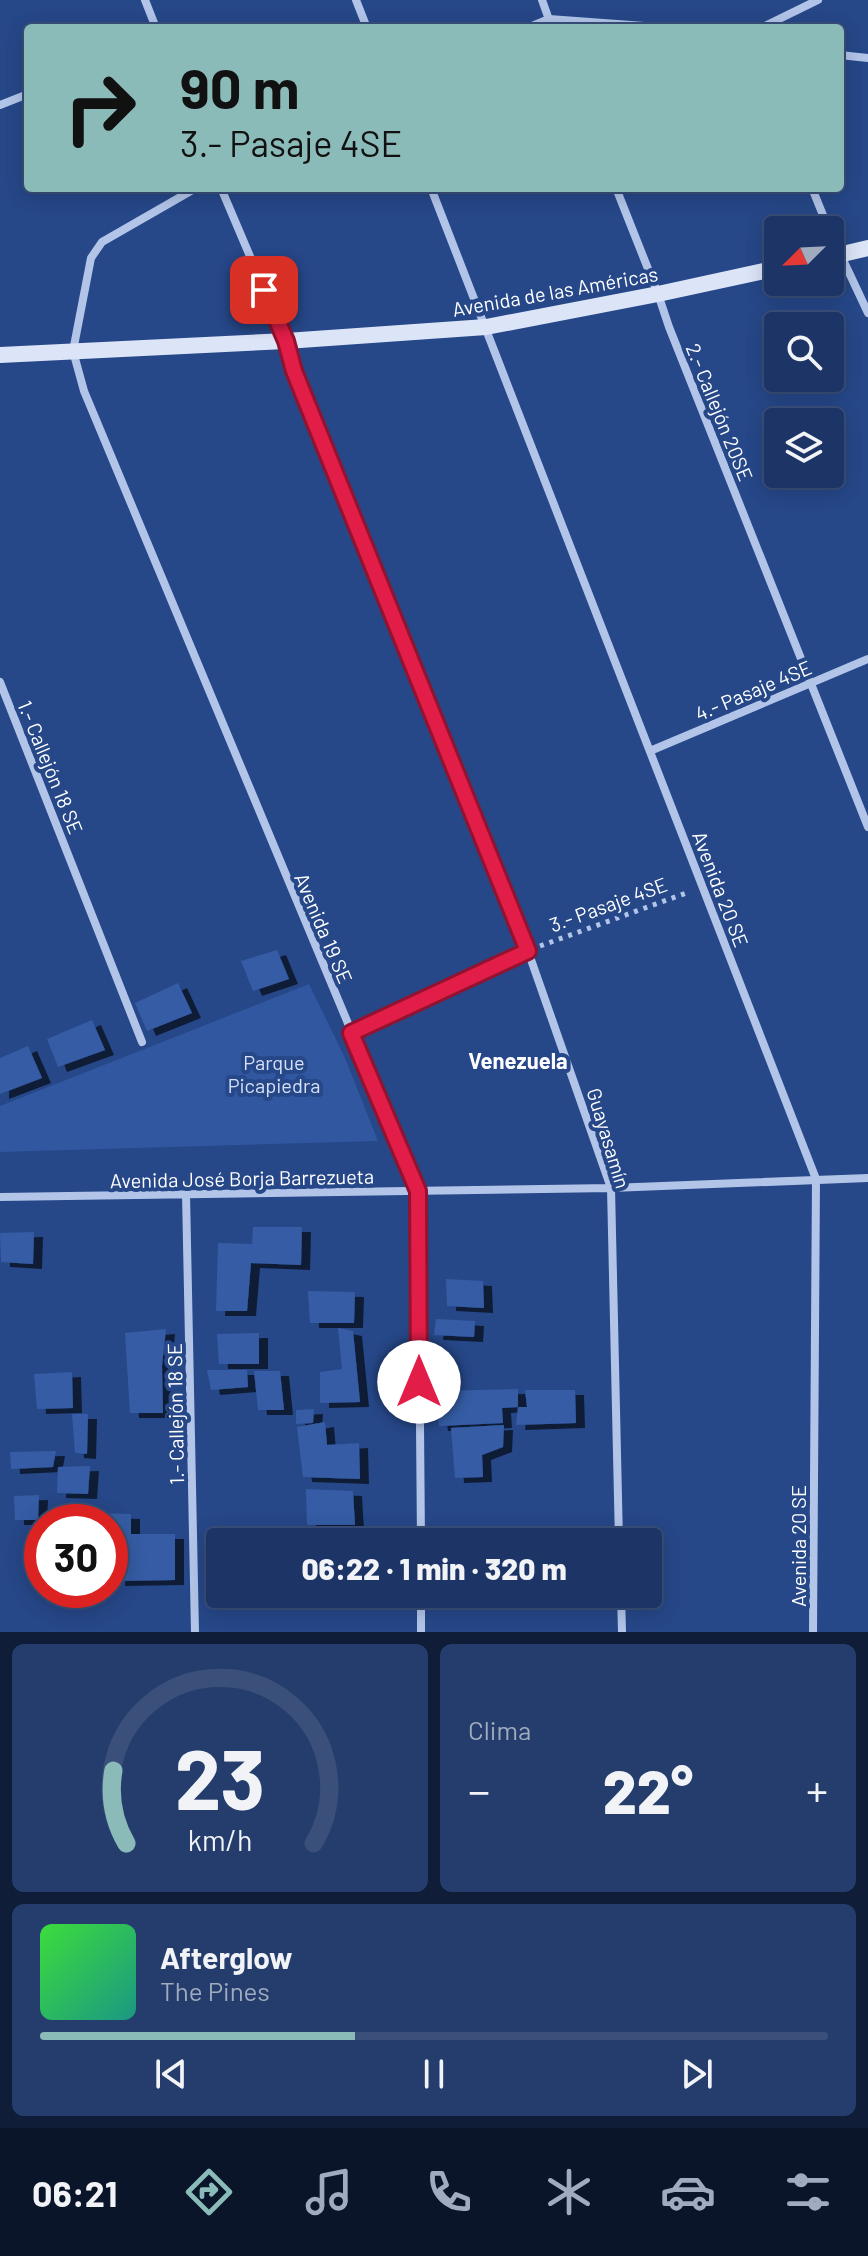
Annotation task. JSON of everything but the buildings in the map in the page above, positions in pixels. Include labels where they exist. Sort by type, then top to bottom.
[{"type":"street","points":[[145,0],[154,24]]},
{"type":"street","points":[[356,0],[365,24]]},
{"type":"street","points":[[542,0],[550,23],[574,24]]},
{"type":"street","points":[[769,24],[818,0]]},
{"type":"street","points":[[844,55],[868,58]]},
{"type":"street","points":[[0,105],[24,96]]},
{"type":"street","points":[[73,351],[91,258],[96,249],[102,242],[189,192]]},
{"type":"street","name":"Guayasamín","points":[[223,192],[286,341],[300,385],[528,951],[611,1188],[619,1528]]},
{"type":"street","name":"Avenida 20 SE","points":[[433,192],[816,1179],[813,1632]]},
{"type":"street","name":"2.- Callejón 20SE","points":[[618,192],[868,827]]},
{"type":"street","points":[[814,192],[824,216]]},
{"type":"street","points":[[844,254],[868,248]]},
{"type":"street","name":"Avenida de las Américas","points":[[0,355],[286,341],[486,327],[764,271]]},
{"type":"street","points":[[844,272],[868,313]]},
{"type":"street","name":"Avenida 19 SE","points":[[73,351],[84,391],[418,1191],[421,1528]]},
{"type":"street","name":"4.- Pasaje 4SE","points":[[650,751],[868,659]]},
{"type":"street","name":"1.- Callejón 18 SE","points":[[0,682],[142,1042]]},
{"type":"street","name":"3.- Pasaje 4SE","points":[[351,1033],[528,951]]},
{"type":"street","name":"Avenida José Borja Barrezueta","points":[[0,1197],[611,1188],[868,1178]]},
{"type":"street","name":"1.- Callejón 18 SE","points":[[186,1194],[195,1632]]},
{"type":"street","points":[[421,1608],[421,1632]]},
{"type":"street","points":[[621,1608],[622,1632]]},
{"type":"path","name":"3.- Pasaje 4SE","points":[[528,951],[703,887]]},
{"type":"green space","name":"Parque Picapiedra","points":[[309,984],[345,1058],[378,1141],[0,1152],[0,1106]]},
{"type":"district","name":"Venezuela","points":[[518,1060]]},
{"type":"route","points":[[264,290],[528,951],[351,1033],[418,1191],[419,1382]]}]
